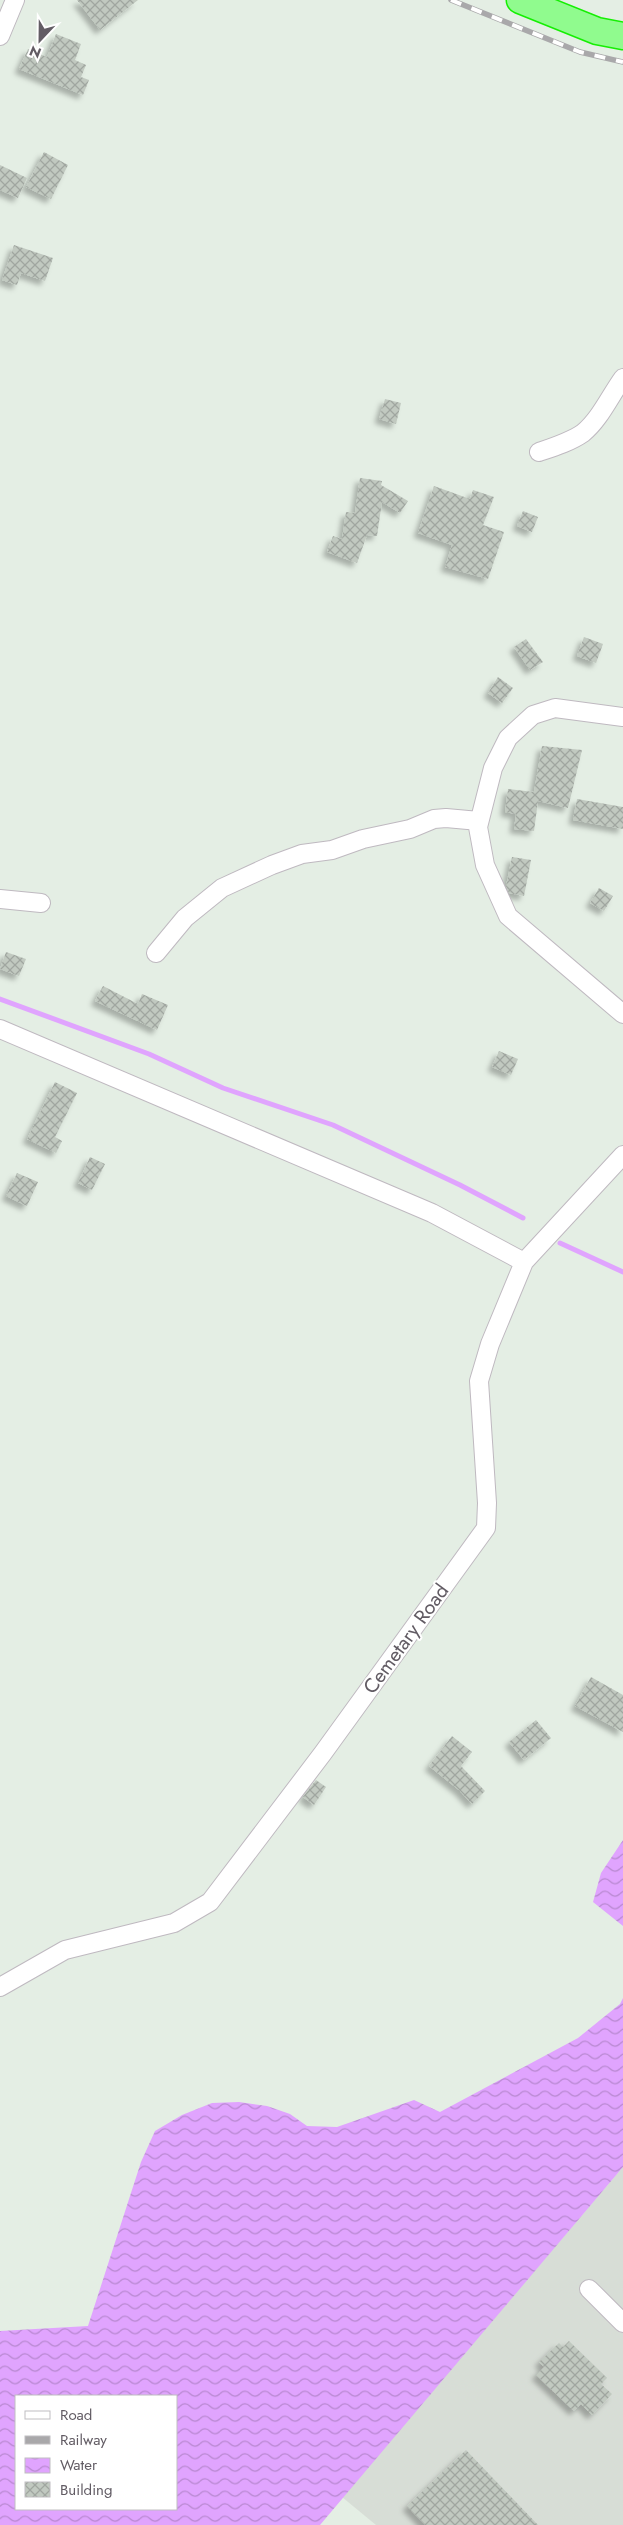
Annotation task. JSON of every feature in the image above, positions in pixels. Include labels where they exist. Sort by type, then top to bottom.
[{"type":"highway","points":[[520,0],[597,31],[623,36]]},
{"type":"street","points":[[2,26],[15,0]]},
{"type":"street","points":[[539,452],[570,440],[582,433],[601,412],[623,378]]},
{"type":"street","points":[[623,717],[555,708],[533,715],[508,738],[493,768],[478,826],[485,864],[508,916],[623,1014]]},
{"type":"street","points":[[156,953],[185,918],[222,888],[272,864],[302,854],[332,850],[363,839],[410,829],[434,819],[479,821]]},
{"type":"street","points":[[0,899],[41,903]]},
{"type":"street","points":[[0,1029],[432,1213],[524,1262]]},
{"type":"street","name":"Cemetary Road","points":[[0,1987],[65,1950],[174,1923],[210,1902],[486,1528],[487,1503],[479,1381],[490,1344],[524,1262],[623,1155]]},
{"type":"street","points":[[589,2288],[623,2323]]},
{"type":"shaded area","points":[[623,2167],[623,2525],[376,2525],[342,2497]]},
{"type":"water","points":[[623,1840],[623,1926],[593,1902],[601,1873]]},
{"type":"water","points":[[623,1998],[623,2167],[320,2525],[0,2525],[0,2331],[88,2326],[141,2162],[155,2131],[182,2115],[212,2103],[239,2102],[267,2106],[290,2114],[307,2126],[337,2127],[414,2100],[440,2112],[578,2038],[620,2004]]},
{"type":"building","points":[[77,0],[138,0],[100,30]]},
{"type":"building","points":[[56,34],[81,44],[75,60],[86,65],[81,77],[89,80],[83,95],[19,69],[28,49],[47,57]]},
{"type":"building","points":[[44,152],[68,165],[51,199],[26,187]]},
{"type":"building","points":[[0,165],[27,178],[18,198],[0,190]]},
{"type":"building","points":[[14,245],[53,258],[45,281],[21,273],[17,285],[2,280]]},
{"type":"building","points":[[385,399],[401,403],[396,424],[379,419]]},
{"type":"building","points":[[360,478],[382,481],[381,485],[408,501],[400,513],[382,502],[377,536],[367,535],[357,563],[327,552],[333,536],[342,539],[346,512],[355,513]]},
{"type":"building","points":[[434,486],[470,499],[473,490],[494,497],[483,525],[504,532],[488,579],[445,567],[452,545],[418,533]]},
{"type":"building","points":[[523,511],[538,517],[532,532],[517,526]]},
{"type":"building","points":[[584,637],[603,644],[596,663],[577,656]]},
{"type":"building","points":[[526,639],[543,662],[530,670],[514,647]]},
{"type":"building","points":[[498,677],[513,688],[502,703],[488,693]]},
{"type":"building","points":[[542,746],[582,750],[568,808],[538,801],[534,831],[514,829],[516,814],[505,812],[508,789],[534,792]]},
{"type":"building","points":[[577,799],[623,807],[623,829],[573,820]]},
{"type":"building","points":[[512,857],[531,860],[524,896],[509,893],[506,886]]},
{"type":"building","points":[[599,888],[613,896],[604,911],[590,903]]},
{"type":"building","points":[[6,952],[26,959],[19,976],[0,969]]},
{"type":"building","points":[[103,986],[138,1004],[142,994],[168,1005],[157,1030],[95,1001]]},
{"type":"building","points":[[499,1051],[518,1059],[511,1075],[492,1067]]},
{"type":"building","points":[[55,1082],[77,1093],[55,1137],[62,1141],[56,1153],[27,1139]]},
{"type":"building","points":[[90,1157],[105,1164],[92,1190],[78,1183]]},
{"type":"building","points":[[17,1173],[38,1182],[27,1206],[6,1196]]},
{"type":"building","points":[[591,1677],[623,1695],[623,1732],[575,1706]]},
{"type":"building","points":[[536,1720],[551,1738],[524,1760],[509,1742]]},
{"type":"building","points":[[452,1736],[472,1752],[461,1766],[485,1791],[472,1804],[459,1790],[429,1766]]},
{"type":"building","points":[[316,1780],[326,1787],[314,1805],[303,1797]]},
{"type":"building","points":[[569,2341],[607,2378],[601,2384],[612,2394],[592,2415],[581,2404],[574,2411],[536,2375],[544,2367],[539,2362],[559,2343],[563,2347]]},
{"type":"building","points":[[466,2450],[538,2525],[425,2525],[407,2506]]},
{"type":"waterway","points":[[0,999],[149,1054],[223,1088],[333,1125],[460,1185],[523,1218]]},
{"type":"waterway","points":[[560,1243],[623,1272]]},
{"type":"railway","points":[[451,0],[580,52],[623,62]]}]
